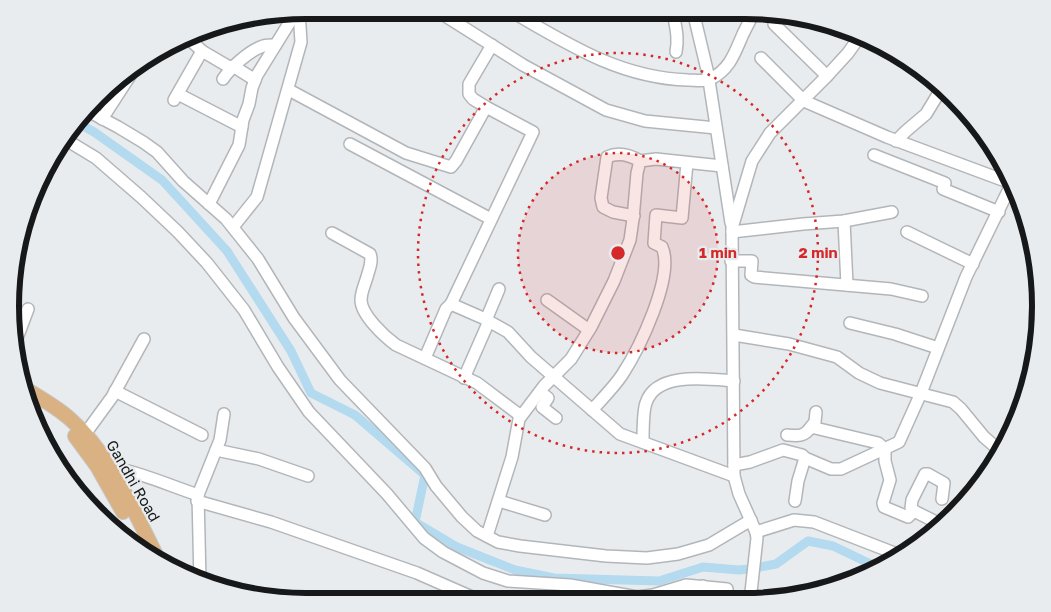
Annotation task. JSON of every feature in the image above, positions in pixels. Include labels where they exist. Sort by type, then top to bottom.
[{"type":"main road","name":"Gandhi Road","points":[[33,393],[69,418],[100,451],[153,550]]},
{"type":"main road","points":[[38,408],[72,433],[84,448],[97,466],[136,537]]},
{"type":"street","points":[[210,204],[239,145],[242,127],[256,80],[275,45],[293,19]]},
{"type":"street","points":[[233,227],[257,197],[302,42],[299,19]]},
{"type":"street","points":[[450,19],[522,65],[606,110],[645,120],[716,128]]},
{"type":"street","points":[[525,19],[577,49],[623,69],[666,79],[709,80],[724,69],[734,58],[751,19]]},
{"type":"street","points":[[674,19],[678,38],[676,52]]},
{"type":"street","points":[[695,19],[709,80],[732,230],[734,471],[739,494],[756,535],[751,593]]},
{"type":"street","points":[[774,24],[828,76]]},
{"type":"street","points":[[732,230],[752,161],[770,133],[828,76],[856,41]]},
{"type":"street","points":[[193,42],[202,51],[256,80]]},
{"type":"street","points":[[223,79],[232,67],[264,45],[275,45]]},
{"type":"street","points":[[425,358],[446,309],[451,304],[533,132],[486,107],[469,94],[469,84],[492,45]]},
{"type":"street","points":[[202,51],[176,97],[242,127]]},
{"type":"street","points":[[761,58],[804,101],[896,141],[1004,180]]},
{"type":"street","points":[[102,118],[122,86]]},
{"type":"street","points":[[289,90],[406,153],[451,167],[486,107]]},
{"type":"street","points":[[896,141],[926,114],[938,94]]},
{"type":"street","points":[[95,112],[157,152],[183,181],[226,219],[258,259],[294,318],[340,380],[425,468],[436,486],[462,517],[477,531],[498,542],[520,546],[606,556],[647,558],[678,554],[709,545],[751,520]]},
{"type":"street","points":[[70,142],[96,158],[141,196],[207,263],[244,310],[278,367],[309,412],[387,494],[424,538],[443,552],[483,573],[508,581],[570,585],[615,593]]},
{"type":"street","points":[[350,144],[492,219]]},
{"type":"street","points":[[634,216],[612,212],[603,207],[601,198],[607,157],[614,154],[632,156],[640,161],[656,159],[722,166]]},
{"type":"street","points":[[874,156],[944,183],[944,189],[999,212]]},
{"type":"street","points":[[486,536],[512,457],[516,429],[521,416],[553,376],[571,360],[614,281],[630,240],[640,161]]},
{"type":"street","points":[[592,410],[622,375],[638,345],[664,284],[665,254],[662,247],[654,244],[656,215],[682,218],[687,163]]},
{"type":"street","points":[[451,304],[487,320],[508,332],[531,357],[620,434],[734,471],[750,462],[783,450],[802,455],[804,458],[837,470],[899,442],[921,393],[952,311],[1008,191]]},
{"type":"street","points":[[732,230],[844,221],[892,212]]},
{"type":"street","points":[[844,221],[848,286]]},
{"type":"street","points":[[907,232],[973,264]]},
{"type":"street","points":[[332,233],[370,254],[371,265],[361,301],[370,319],[386,337],[396,345],[484,388],[521,416]]},
{"type":"street","points":[[731,261],[752,261],[751,276],[754,277],[891,289],[922,296]]},
{"type":"street","points":[[464,378],[499,290]]},
{"type":"street","points":[[547,300],[589,330]]},
{"type":"street","points":[[20,331],[28,309]]},
{"type":"street","points":[[850,323],[895,334],[938,348]]},
{"type":"street","points":[[734,335],[789,344],[837,357],[859,373],[880,383],[953,402],[984,437],[996,447]]},
{"type":"street","points":[[85,434],[115,391],[144,339]]},
{"type":"street","points":[[642,442],[645,405],[649,396],[656,388],[670,382],[687,380],[734,381]]},
{"type":"street","points":[[115,391],[202,435]]},
{"type":"street","points":[[540,392],[548,398],[542,407],[556,418]]},
{"type":"street","points":[[786,435],[801,436],[806,434],[814,422],[816,412]]},
{"type":"street","points":[[200,572],[198,498],[220,440],[224,414]]},
{"type":"street","points":[[811,427],[878,443],[885,449],[885,461],[890,480],[884,507],[908,517],[914,511]]},
{"type":"street","points":[[216,450],[259,459],[308,476]]},
{"type":"street","points":[[795,501],[804,458]]},
{"type":"street","points":[[109,467],[143,475],[198,498],[408,570],[462,593]]},
{"type":"street","points":[[935,521],[911,508],[912,500],[925,474],[944,483],[942,499]]},
{"type":"street","points":[[499,501],[545,515]]},
{"type":"street","points":[[756,535],[794,520],[814,522],[893,553]]},
{"type":"street","points":[[659,593],[683,585],[727,589]]},
{"type":"street","points":[[702,593],[704,586]]},
{"type":"waterway","points":[[83,126],[162,180],[227,251],[291,351],[311,393],[355,415],[425,475],[415,522],[457,547],[515,570],[554,578],[659,581],[703,567],[749,569],[776,564],[808,541],[833,546],[871,564]]}]
